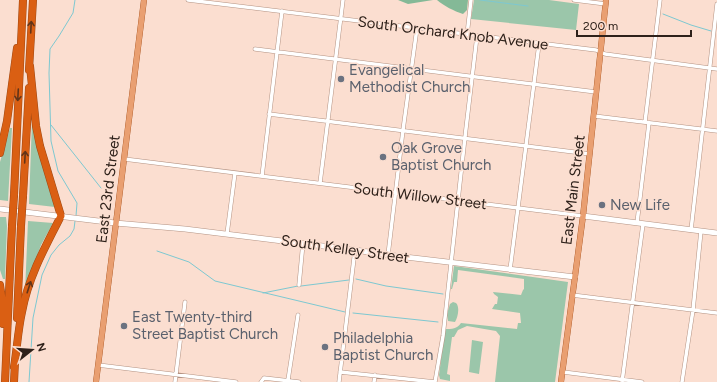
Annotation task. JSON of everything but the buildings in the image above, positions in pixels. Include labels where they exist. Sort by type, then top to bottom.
[{"type":"highway","points":[[4,382],[23,0]]},
{"type":"highway","points":[[14,382],[33,0]]},
{"type":"highway","points":[[0,153],[7,121],[15,57],[22,20]]},
{"type":"highway","points":[[14,367],[22,312],[35,267],[61,216],[40,146],[36,126],[30,66]]},
{"type":"highway","points":[[0,285],[3,306],[4,382]]},
{"type":"main road","name":"East 23rd Street","points":[[96,382],[144,0]]},
{"type":"main road","name":"East Main Street","points":[[561,382],[583,216],[606,2]]},
{"type":"main road","name":"South Kelley Street","points":[[0,209],[116,223],[158,225],[388,255],[575,277]]},
{"type":"main road","name":"South Willow Street","points":[[583,216],[717,233]]},
{"type":"street","name":"South Orchard Knob Avenue","points":[[188,0],[596,50],[601,52],[717,69]]},
{"type":"street","points":[[320,183],[343,0]]},
{"type":"street","points":[[467,35],[471,0]]},
{"type":"street","points":[[574,0],[606,2]]},
{"type":"street","points":[[623,381],[633,302],[647,123],[660,0]]},
{"type":"street","points":[[690,230],[717,4]]},
{"type":"street","points":[[262,176],[282,11]]},
{"type":"street","points":[[388,255],[417,28]]},
{"type":"street","points":[[340,372],[435,382],[443,336],[464,137],[477,36]]},
{"type":"street","points":[[510,270],[539,44]]},
{"type":"street","points":[[255,49],[596,92]]},
{"type":"street","points":[[270,114],[464,137],[590,154]]},
{"type":"street","points":[[594,116],[717,131]]},
{"type":"street","name":"South Willow Street","points":[[124,159],[583,216]]},
{"type":"street","points":[[227,234],[235,173]]},
{"type":"street","points":[[682,382],[701,231]]},
{"type":"street","points":[[300,285],[303,243]]},
{"type":"street","points":[[339,382],[355,250]]},
{"type":"street","points":[[572,295],[717,313]]},
{"type":"street","points":[[175,382],[185,302]]},
{"type":"street","points":[[288,380],[298,315]]},
{"type":"street","points":[[98,365],[236,382]]},
{"type":"street","points":[[563,372],[623,381],[642,382]]},
{"type":"street","points":[[374,382],[375,375]]},
{"type":"street","points":[[261,382],[264,378],[299,382]]},
{"type":"green space","points":[[398,0],[433,0],[408,4]]},
{"type":"green space","points":[[437,0],[468,0],[467,10],[463,14],[449,8]]},
{"type":"green space","points":[[474,0],[549,0],[579,4],[576,30],[471,19]]},
{"type":"green space","points":[[32,120],[55,207],[29,204]]},
{"type":"green space","points":[[10,128],[12,128],[8,201],[0,200],[0,162]]},
{"type":"green space","points":[[0,217],[6,217],[7,226],[5,279],[3,279],[0,270]]},
{"type":"green space","points":[[28,221],[53,223],[41,245],[25,292]]},
{"type":"green space","points":[[454,266],[568,282],[555,382],[495,382],[500,336],[496,331],[467,326],[458,330],[454,337],[452,337],[447,374],[450,375],[450,381],[440,379],[439,375],[445,329],[454,328],[461,323],[517,329],[518,323],[521,323],[520,313],[492,309],[495,304],[497,304],[498,297],[493,292],[521,295],[524,289],[524,279],[458,270],[457,282],[454,282],[451,289]]},
{"type":"green space","points":[[453,302],[456,303],[458,309],[458,315],[455,322],[448,321],[447,314],[450,304]]},
{"type":"green space","points":[[472,340],[483,342],[479,374],[469,372]]},
{"type":"waterway","points":[[75,0],[73,13],[50,49],[49,73],[51,141],[58,171],[77,203],[76,216]]},
{"type":"waterway","points":[[480,0],[528,6]]},
{"type":"waterway","points":[[663,14],[711,31]]},
{"type":"waterway","points":[[51,125],[101,188]]},
{"type":"waterway","points":[[29,382],[33,318],[42,275],[51,255],[59,245],[70,236],[74,229],[75,221]]},
{"type":"waterway","points":[[157,251],[189,262],[215,281],[345,312]]},
{"type":"waterway","points":[[356,279],[386,286],[443,294]]},
{"type":"waterway","points":[[301,286],[349,280]]},
{"type":"waterway","points":[[263,293],[298,286]]},
{"type":"waterway","points":[[353,313],[438,322]]},
{"type":"place","name":"Evangelical Methodist Church","points":[[341,79]]},
{"type":"place","name":"Oak Grove Baptist Church","points":[[383,157]]},
{"type":"place","name":"New Life","points":[[602,205]]},
{"type":"place","name":"East Twenty-third Street Baptist Church","points":[[124,326]]},
{"type":"place","name":"Philadelphia Baptist Church","points":[[325,347]]}]
